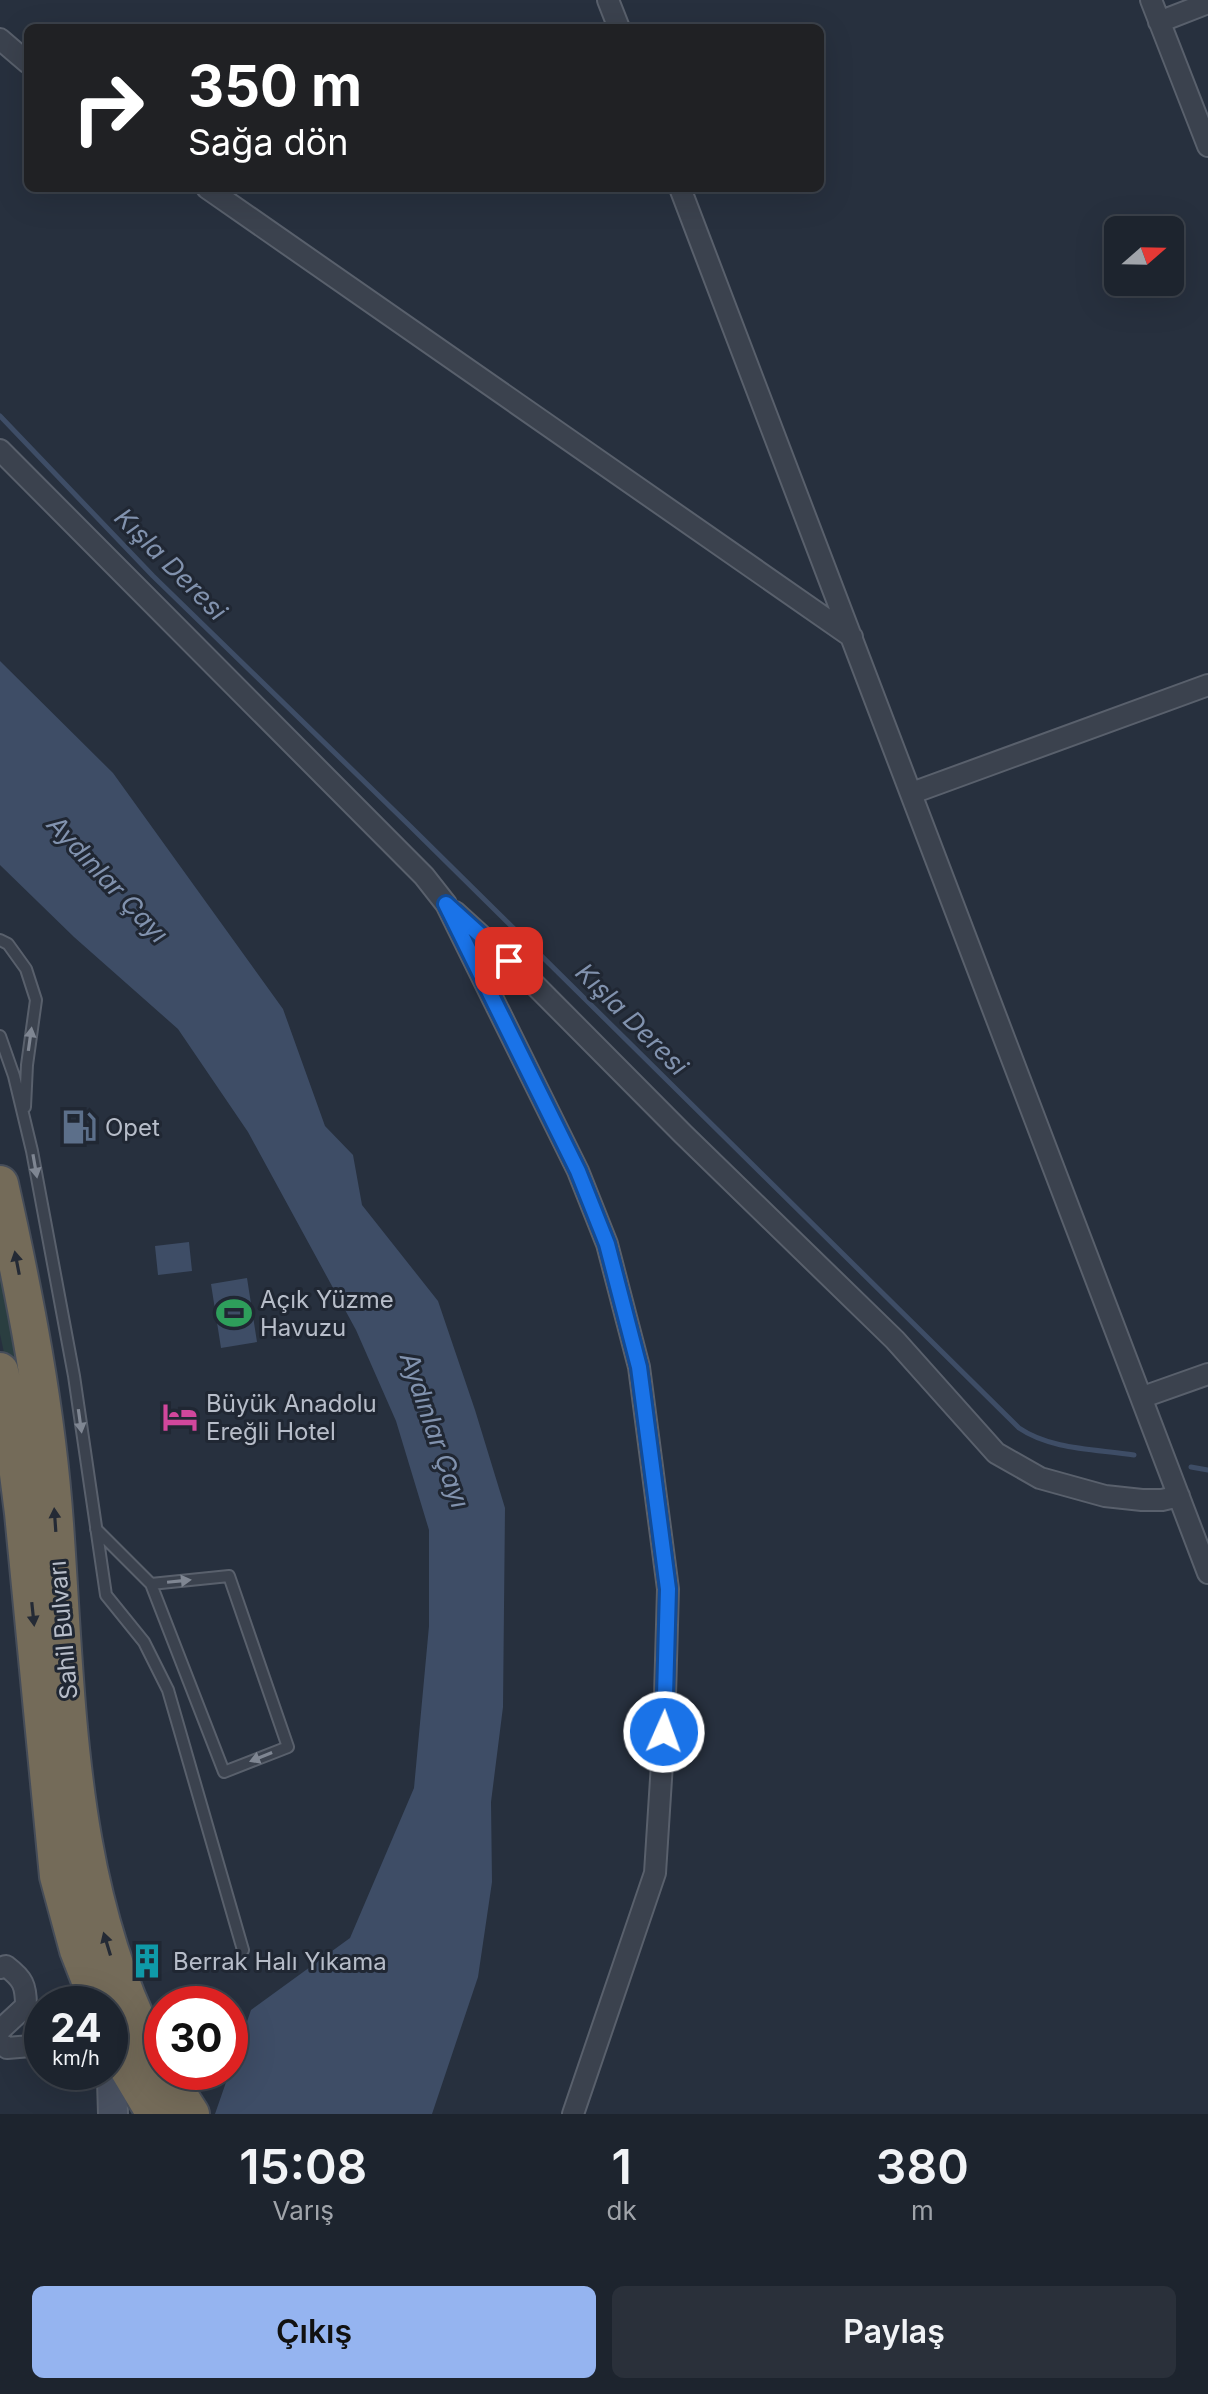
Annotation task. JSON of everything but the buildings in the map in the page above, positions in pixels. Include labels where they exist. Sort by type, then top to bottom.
[{"type":"highway","name":"Sahil Bulvarı","points":[[0,1184],[46,1434],[83,1846],[106,1942],[144,2048]]},
{"type":"highway","name":"Sahil Bulvarı","points":[[0,1371],[12,1427],[11,1504],[58,1876],[78,1950],[92,1986]]},
{"type":"highway","points":[[128,2057],[144,2072]]},
{"type":"highway","points":[[164,2090],[191,2114]]},
{"type":"street","points":[[608,0],[617,24]]},
{"type":"street","points":[[1151,0],[1208,146]]},
{"type":"street","points":[[1159,22],[1208,3]]},
{"type":"street","points":[[0,39],[24,60]]},
{"type":"street","points":[[213,192],[852,637]]},
{"type":"street","points":[[682,192],[1208,1573]]},
{"type":"street","points":[[0,450],[424,876],[446,904],[530,980],[895,1340],[996,1453],[1040,1478],[1105,1496],[1142,1500],[1179,1496]]},
{"type":"street","points":[[912,793],[1208,685]]},
{"type":"street","points":[[446,904],[578,1171],[607,1244],[639,1367],[668,1589],[664,1732],[655,1873],[573,2114]]},
{"type":"street","points":[[1143,1397],[1208,1374]]},
{"type":"street","points":[[0,2030],[26,2006],[26,1989],[22,1978],[2,1965]]},
{"type":"street","points":[[0,2043],[7,2048],[24,2047]]},
{"type":"street","points":[[112,2090],[113,2114]]},
{"type":"lane","points":[[0,940],[8,944],[26,969],[36,1000],[27,1065],[25,1117]]},
{"type":"lane","points":[[0,1036],[25,1117],[74,1376],[106,1595],[144,1642],[168,1690],[243,1950]]},
{"type":"lane","points":[[96,1529],[151,1584],[224,1772],[288,1747],[229,1576],[151,1584]]},
{"type":"green space","points":[[0,1238],[31,1423],[19,1423],[0,1334]]},
{"type":"water","name":"Aydınlar Çayı","points":[[0,661],[113,773],[283,1009],[325,1126],[353,1155],[362,1205],[438,1301],[505,1508],[503,1707],[491,1802],[492,1882],[478,1977],[432,2114],[215,2114],[223,2090],[248,2090],[248,2019],[251,2010],[350,1938],[414,1788],[429,1626],[429,1530],[396,1421],[356,1330],[248,1132],[178,1029],[74,937],[0,865]]},
{"type":"water","name":"Açık Yüzme Havuzu","points":[[189,1242],[192,1271],[158,1275],[155,1246]]},
{"type":"water","name":"Açık Yüzme Havuzu","points":[[247,1278],[257,1342],[221,1348],[211,1284]]},
{"type":"waterway","name":"Kışla Deresi","points":[[0,416],[153,576],[1019,1428],[1060,1445],[1134,1455]]},
{"type":"waterway","name":"Kışla Deresi","points":[[1191,1467],[1208,1470]]},
{"type":"place","name":"Opet","points":[[79,1127]]},
{"type":"place","name":"Açık Yüzme Havuzu","points":[[234,1313]]},
{"type":"place","name":"Büyük Anadolu Ereğli Hotel","points":[[180,1417]]},
{"type":"place","name":"Berrak Halı Yıkama","points":[[147,1961]]},
{"type":"route","points":[[509,961],[446,904],[578,1171],[607,1244],[639,1367],[668,1589],[664,1732]]}]
